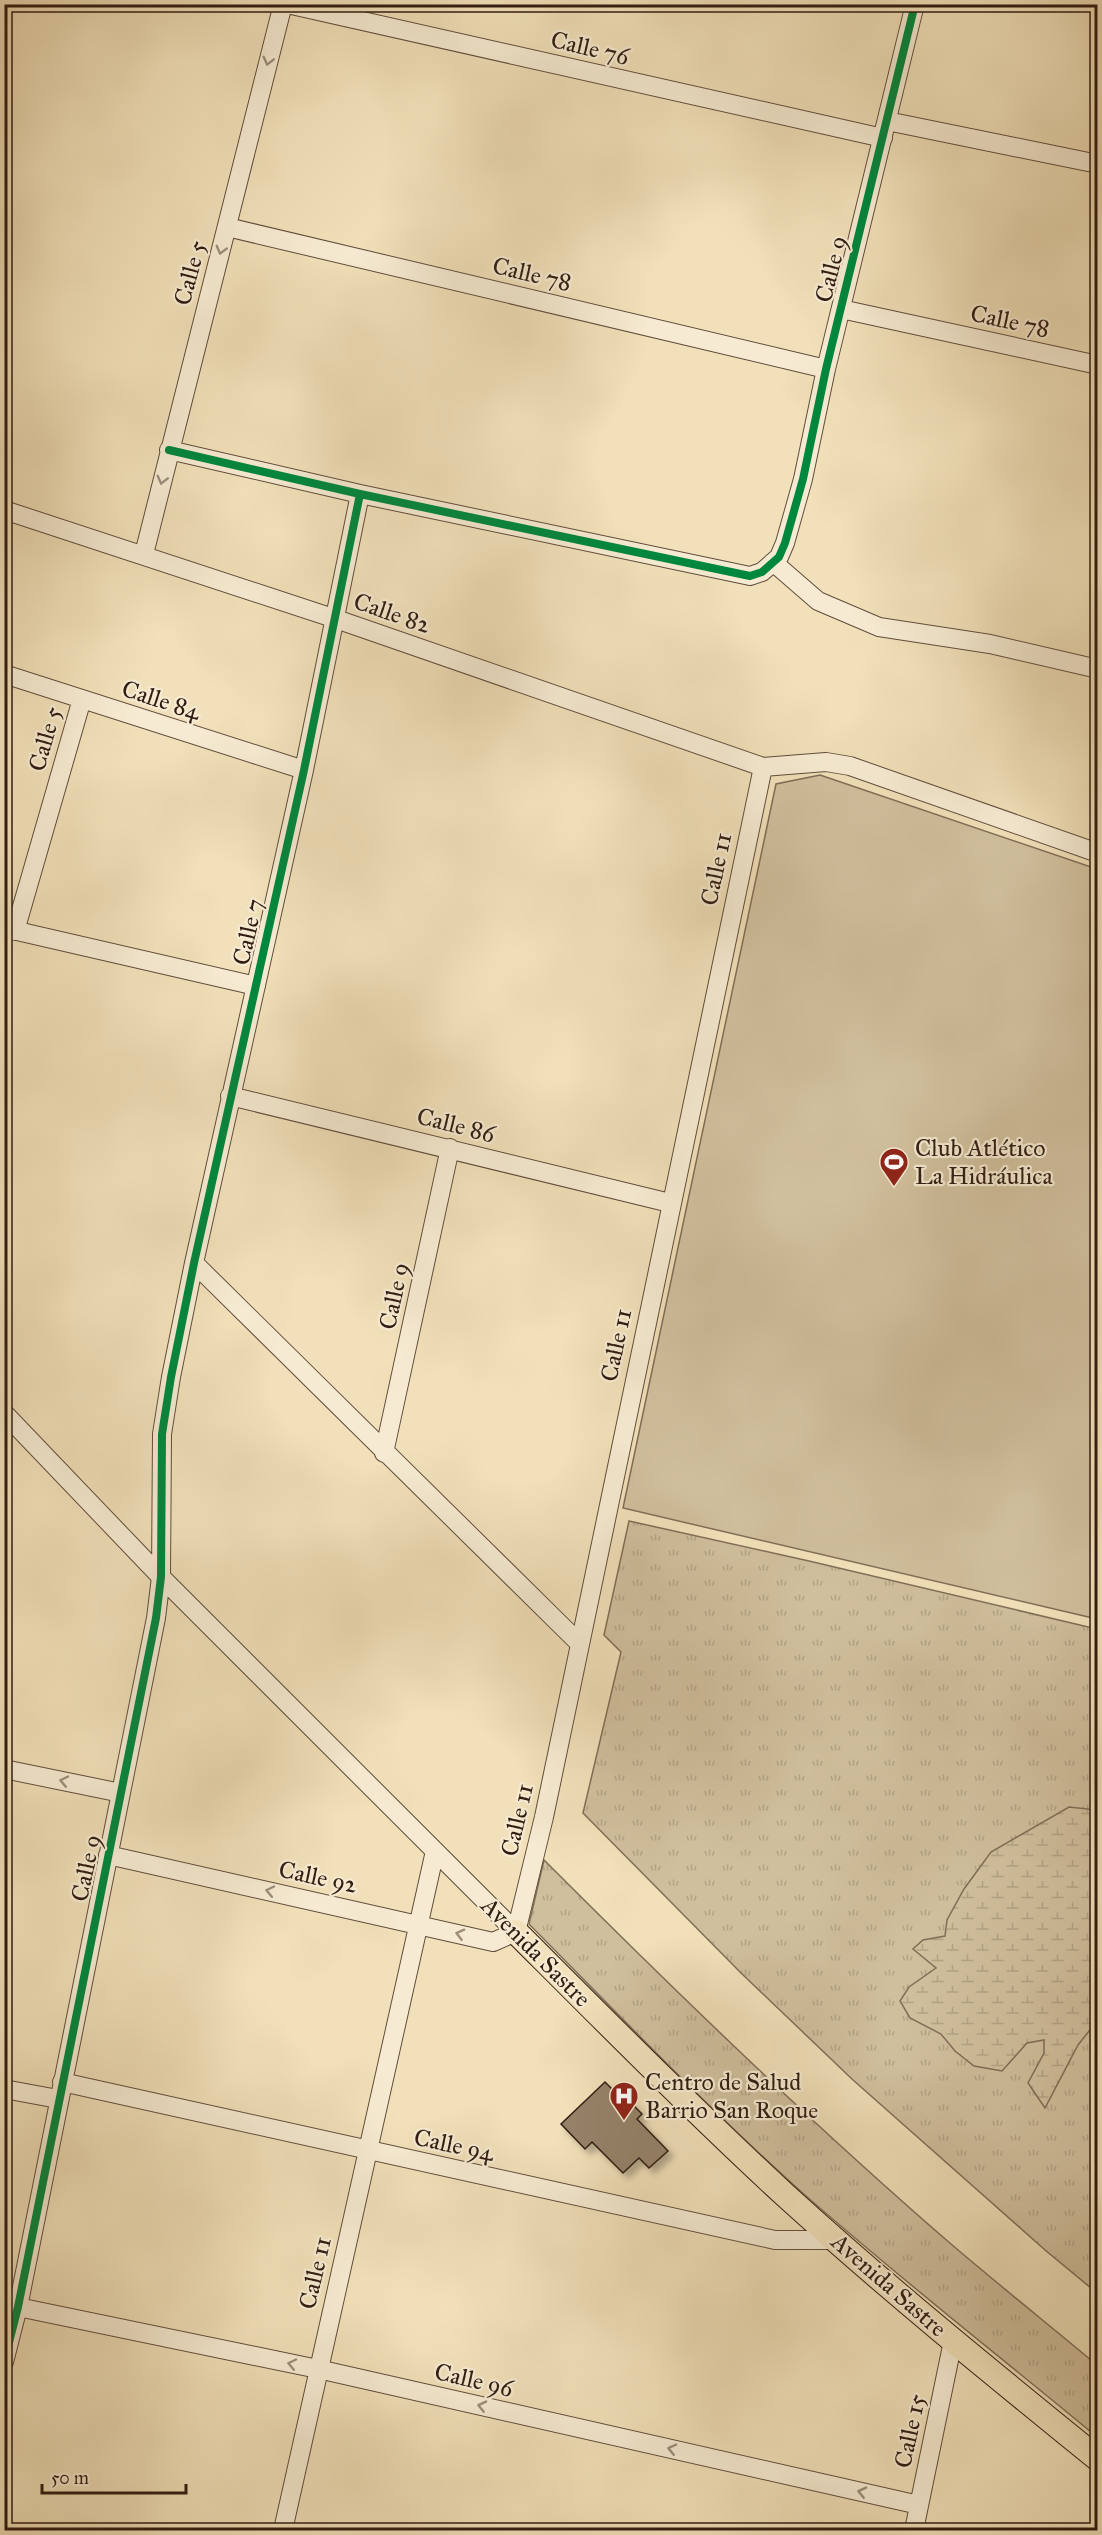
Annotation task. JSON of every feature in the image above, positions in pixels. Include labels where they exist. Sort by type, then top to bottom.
[{"type":"main road","name":"Avenida Sastre","points":[[516,1932],[716,2131],[953,2341],[1098,2459]]},
{"type":"street","name":"Calle 5","points":[[144,554],[282,4]]},
{"type":"street","name":"Calle 76","points":[[287,4],[885,129],[1098,164]]},
{"type":"street","name":"Calle 9","points":[[773,562],[779,557],[785,543],[803,478],[826,369],[915,4]]},
{"type":"street","name":"Calle 78","points":[[227,227],[826,369]]},
{"type":"street","name":"Calle 78","points":[[842,309],[1098,365]]},
{"type":"street","points":[[169,450],[360,494],[750,576],[762,572],[773,562],[818,601],[879,627],[990,644],[1098,669]]},
{"type":"street","name":"Calle 7","points":[[171,1377],[230,1096],[304,770],[360,494]]},
{"type":"street","name":"Calle 82","points":[[4,510],[144,554],[336,619],[763,767]]},
{"type":"street","name":"Calle 84","points":[[4,674],[304,770]]},
{"type":"street","name":"Calle 5","points":[[10,930],[82,699]]},
{"type":"street","points":[[763,767],[826,762],[850,766],[1098,853]]},
{"type":"street","name":"Calle 11","points":[[516,1932],[543,1817],[763,767]]},
{"type":"street","points":[[10,930],[256,986]]},
{"type":"street","name":"Calle 86","points":[[230,1096],[670,1203]]},
{"type":"street","name":"Calle 9","points":[[384,1453],[450,1148]]},
{"type":"street","points":[[194,1263],[384,1453],[579,1642]]},
{"type":"street","name":"Calle 9","points":[[4,2362],[18,2307],[156,1618],[161,1577],[162,1434],[171,1377]]},
{"type":"street","name":"Avenida Sastre","points":[[4,1413],[161,1577],[516,1932]]},
{"type":"street","points":[[4,1769],[121,1793]]},
{"type":"street","name":"Calle 11","points":[[283,2530],[417,1923],[435,1851]]},
{"type":"street","name":"Calle 92","points":[[108,1855],[417,1923],[492,1942],[516,1932]]},
{"type":"street","name":"Calle 94","points":[[4,2089],[60,2091],[367,2151],[775,2240],[837,2240]]},
{"type":"street","name":"Calle 96","points":[[18,2307],[318,2369],[919,2505]]},
{"type":"street","name":"Calle 15","points":[[914,2530],[953,2341]]},
{"type":"green space","name":"Club Atlético La Hidráulica","points":[[820,775],[1097,869],[1097,1619],[623,1508],[776,784]]},
{"type":"green space","points":[[629,1521],[1097,1629],[1097,2293],[1045,2250],[853,2080],[740,1972],[583,1813],[621,1652],[604,1635]]},
{"type":"green space","points":[[1069,1807],[1096,1810],[1097,1807],[1097,2021],[1078,2045],[1045,2108],[1028,2083],[1044,2053],[1044,2040],[1027,2043],[1002,2071],[974,2066],[955,2051],[941,2034],[910,2018],[900,2001],[909,1987],[936,1968],[913,1949],[923,1940],[945,1936],[947,1920],[964,1889],[991,1852]]},
{"type":"green space","points":[[544,1860],[846,2151],[951,2244],[1097,2365],[1097,2437],[908,2283],[797,2188],[695,2091],[529,1924]]},
{"type":"building","points":[[605,2082],[620,2097],[623,2095],[642,2114],[637,2119],[668,2151],[649,2168],[639,2158],[623,2173],[592,2142],[585,2149],[561,2124]]},
{"type":"cycle path","points":[[169,450],[360,494],[750,576],[762,572],[779,557],[803,479],[826,369],[915,4]]},
{"type":"cycle path","points":[[4,2362],[18,2307],[156,1618],[161,1577],[162,1434],[171,1377],[194,1263],[304,770],[360,494]]},
{"type":"place","name":"Club Atlético La Hidráulica","points":[[894,1188]]},
{"type":"place","name":"Centro de Salud Barrio San Roque","points":[[624,2122]]}]
